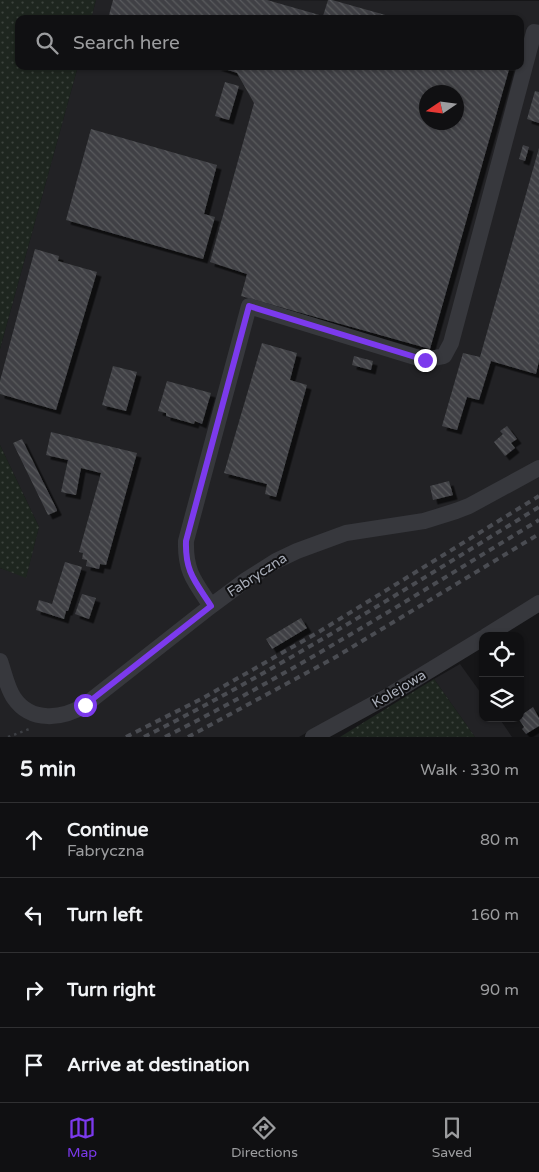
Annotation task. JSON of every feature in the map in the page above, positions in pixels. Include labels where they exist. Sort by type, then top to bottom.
[{"type":"street","points":[[524,70],[534,32],[539,33]]},
{"type":"street","points":[[211,606],[191,576],[185,558],[186,541],[249,306],[425,360],[444,356],[451,344],[524,70]]},
{"type":"street","name":"Fabryczna","points":[[0,661],[13,696],[21,706],[39,716],[50,717],[66,714],[85,705],[211,606],[265,567],[296,551],[346,533],[424,520],[456,511],[469,506],[539,468]]},
{"type":"street","name":"Kolejowa","points":[[492,632],[539,603]]},
{"type":"street","name":"Kolejowa","points":[[313,737],[386,697],[479,640]]},
{"type":"path","points":[[8,737],[38,726]]},
{"type":"shaded area","points":[[0,0],[96,0],[92,15],[15,15],[15,70],[77,70],[0,349]]},
{"type":"shaded area","points":[[96,0],[539,1],[539,596],[417,670],[299,737],[0,737],[0,568],[26,577],[39,527],[0,445],[0,349],[77,70],[524,70],[524,15],[92,15]]},
{"type":"shaded area","points":[[0,445],[39,527],[26,578],[0,568]]},
{"type":"shaded area","points":[[460,664],[479,690],[479,722],[502,722],[512,737],[475,737],[434,679]]},
{"type":"shaded area","points":[[434,679],[475,737],[340,737]]},
{"type":"building","points":[[113,0],[267,0],[320,15],[109,15]]},
{"type":"building","points":[[328,0],[385,15],[323,15]]},
{"type":"building","points":[[228,70],[509,70],[430,349],[241,296],[247,274],[210,262],[254,103],[237,73]]},
{"type":"building","points":[[225,82],[239,86],[229,120],[215,116]]},
{"type":"building","points":[[535,91],[539,92],[539,123],[527,119]]},
{"type":"building","points":[[91,129],[217,165],[204,214],[215,217],[203,259],[66,220]]},
{"type":"building","points":[[523,145],[529,147],[525,161],[519,159]]},
{"type":"building","points":[[539,148],[539,361],[536,374],[491,361],[479,400],[467,397],[457,430],[442,426],[463,353],[480,357]]},
{"type":"building","points":[[35,249],[59,256],[58,261],[97,272],[56,410],[0,394],[0,381]]},
{"type":"building","points":[[262,343],[297,353],[290,380],[307,385],[276,497],[265,494],[267,484],[224,473]]},
{"type":"building","points":[[354,356],[373,361],[371,370],[352,365]]},
{"type":"building","points":[[113,366],[137,372],[126,411],[102,405]]},
{"type":"building","points":[[167,381],[211,393],[202,424],[195,421],[194,424],[166,416],[166,413],[158,411]]},
{"type":"building","points":[[507,426],[517,439],[511,443],[515,448],[505,456],[494,442],[503,434],[500,431]]},
{"type":"building","points":[[51,432],[137,453],[106,565],[100,564],[99,569],[86,566],[87,560],[82,559],[83,553],[79,552],[101,473],[81,468],[76,495],[61,492],[68,460],[46,455]]},
{"type":"building","points":[[22,439],[57,510],[48,515],[13,443]]},
{"type":"building","points":[[449,481],[453,495],[433,500],[430,486]]},
{"type":"building","points":[[65,562],[82,567],[64,619],[36,610],[39,600],[52,604]]},
{"type":"building","points":[[82,594],[96,598],[89,619],[75,614]]},
{"type":"building","points":[[301,618],[307,628],[272,649],[266,639]]},
{"type":"building","points":[[533,707],[539,718],[539,726],[526,734],[522,729],[524,727],[521,722],[524,722],[524,713]]},
{"type":"railway","points":[[126,737],[203,698],[317,633],[539,496]]},
{"type":"railway","points":[[144,737],[295,655],[539,507]]},
{"type":"railway","points":[[165,737],[308,660],[539,520]]},
{"type":"railway","points":[[188,737],[334,658],[539,534]]},
{"type":"route","points":[[85,705],[211,606],[191,576],[185,558],[186,541],[249,306],[425,360]]}]
